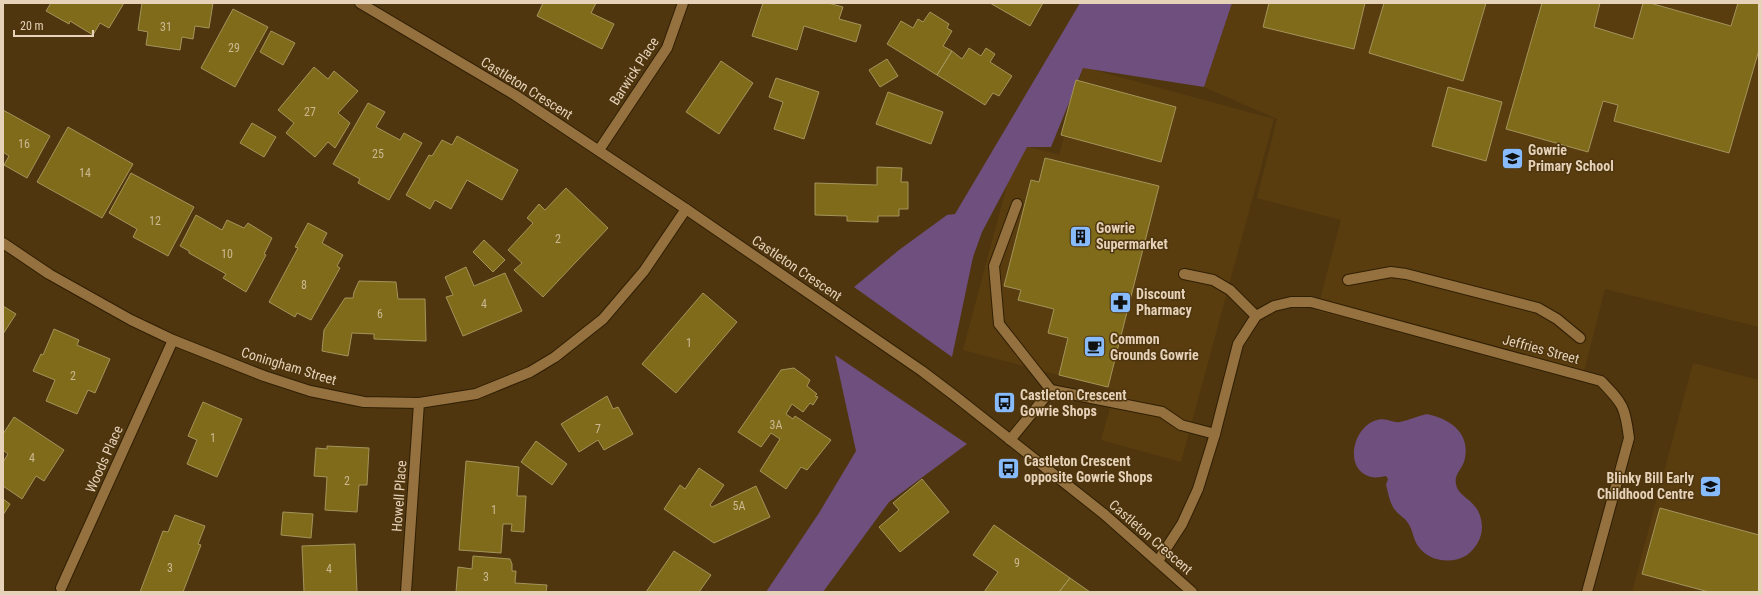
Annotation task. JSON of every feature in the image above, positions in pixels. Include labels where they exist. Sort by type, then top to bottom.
[{"type":"street","name":"Castleton Crescent","points":[[360,3],[515,95],[599,150],[922,371],[1104,514],[1192,592]]},
{"type":"street","name":"Barwick Place","points":[[599,150],[667,48],[683,3]]},
{"type":"street","points":[[1017,204],[994,266],[999,324],[1051,390],[1162,412],[1181,425],[1215,434]]},
{"type":"street","name":"Coningham Street","points":[[3,243],[49,274],[131,320],[173,340],[264,376],[310,391],[364,402],[419,403],[476,394],[530,372],[555,357],[603,319],[644,271],[686,209]]},
{"type":"street","points":[[1348,280],[1391,272],[1406,274],[1538,308],[1557,319],[1580,338]]},
{"type":"street","points":[[1184,274],[1213,280],[1230,290],[1256,316]]},
{"type":"street","name":"Jeffries Street","points":[[1158,561],[1182,524],[1198,489],[1215,434],[1238,344],[1256,316],[1274,306],[1291,302],[1311,302],[1601,381],[1620,400],[1627,418],[1629,438],[1587,592]]},
{"type":"street","name":"Woods Place","points":[[61,588],[173,340]]},
{"type":"street","points":[[1010,440],[1051,390]]},
{"type":"street","name":"Howell Place","points":[[406,592],[419,403]]},
{"type":"shaded area","points":[[1080,3],[1232,3],[1204,87],[1083,68],[1051,147],[1027,147],[982,232],[973,257],[952,357],[854,287],[899,250],[947,215],[955,214]]},
{"type":"shaded area","name":"Gowrie Primary School","points":[[1232,3],[1759,3],[1759,327],[1605,289],[1582,379],[1317,311],[1341,220],[1257,198],[1277,119],[1204,87]]},
{"type":"shaded area","points":[[1083,67],[1274,119],[1181,462],[1101,440],[1115,390],[963,350],[1018,144],[1059,155]]},
{"type":"shaded area","points":[[835,355],[967,444],[889,502],[823,592],[766,592],[819,513],[856,451]]},
{"type":"shaded area","name":"Blinky Bill Early Childhood Centre","points":[[1693,363],[1759,380],[1759,592],[1632,592]]},
{"type":"shaded area","points":[[1427,414],[1436,416],[1451,424],[1458,429],[1462,436],[1465,443],[1466,452],[1464,462],[1456,478],[1456,484],[1461,493],[1474,505],[1481,518],[1482,531],[1476,546],[1467,555],[1454,560],[1440,560],[1422,551],[1416,543],[1408,523],[1392,505],[1386,485],[1388,479],[1386,476],[1371,477],[1362,473],[1357,467],[1354,459],[1356,441],[1360,433],[1366,426],[1374,421],[1382,419],[1400,422]]},
{"type":"building","points":[[51,3],[124,3],[109,28],[100,23],[93,35],[70,21],[69,24],[46,11]]},
{"type":"building","points":[[142,3],[213,3],[209,28],[195,26],[193,39],[182,37],[180,50],[146,45],[148,32],[138,30]]},
{"type":"building","points":[[543,3],[596,3],[591,13],[614,24],[602,49],[537,16]]},
{"type":"building","points":[[763,3],[828,3],[843,7],[839,19],[861,25],[856,42],[804,26],[797,50],[752,36]]},
{"type":"building","points":[[990,3],[1043,3],[1030,26]]},
{"type":"building","points":[[1269,3],[1365,3],[1354,49],[1263,27]]},
{"type":"building","points":[[1384,3],[1486,3],[1463,81],[1369,53]]},
{"type":"building","points":[[1542,3],[1600,3],[1594,27],[1633,39],[1643,3],[1650,3],[1731,26],[1738,3],[1759,3],[1759,50],[1729,153],[1614,121],[1618,105],[1603,101],[1588,152],[1506,129]]},
{"type":"building","points":[[233,9],[268,27],[235,87],[201,68]]},
{"type":"building","points":[[930,12],[949,24],[947,28],[952,31],[943,46],[952,51],[937,75],[887,44],[901,21],[913,28],[918,19],[923,22]]},
{"type":"building","points":[[271,31],[295,43],[283,65],[260,52]]},
{"type":"building","points":[[969,48],[981,56],[986,48],[995,54],[990,62],[1012,76],[999,96],[993,93],[985,105],[937,75],[952,51],[962,59]]},
{"type":"building","points":[[887,59],[898,76],[880,87],[869,70]]},
{"type":"building","points":[[721,61],[753,83],[719,134],[686,112]]},
{"type":"building","points":[[314,67],[328,79],[334,71],[358,91],[338,113],[350,123],[335,148],[328,142],[315,157],[286,133],[294,123],[278,110]]},
{"type":"building","points":[[776,78],[819,92],[804,139],[774,129],[783,102],[769,97]]},
{"type":"building","points":[[1076,80],[1176,107],[1161,162],[1061,135]]},
{"type":"building","points":[[1448,87],[1502,102],[1486,161],[1432,146]]},
{"type":"building","points":[[888,92],[943,112],[931,144],[876,124]]},
{"type":"building","points":[[368,103],[385,112],[376,127],[400,140],[404,133],[422,143],[389,200],[358,183],[360,179],[333,164]]},
{"type":"building","points":[[3,110],[50,136],[27,178],[4,165],[9,156],[3,152]]},
{"type":"building","points":[[252,123],[276,137],[264,157],[240,143]]},
{"type":"building","points":[[68,127],[133,164],[102,218],[37,182]]},
{"type":"building","points":[[457,136],[518,170],[502,200],[467,180],[451,209],[435,200],[430,209],[406,195],[429,155],[432,156],[442,140],[452,145]]},
{"type":"building","name":"Gowrie Supermarket","points":[[1045,158],[1159,186],[1108,387],[1059,375],[1068,338],[1048,333],[1054,309],[1018,300],[1021,290],[1004,286],[1031,180],[1039,182]]},
{"type":"building","points":[[877,167],[902,168],[901,182],[908,182],[908,209],[899,209],[899,216],[878,216],[878,222],[847,221],[847,216],[815,215],[815,183],[877,185]]},
{"type":"building","points":[[131,173],[194,207],[168,256],[133,237],[137,229],[109,213]]},
{"type":"building","points":[[566,188],[608,228],[543,297],[514,270],[522,263],[508,250],[533,223],[527,218],[539,204],[545,210]]},
{"type":"building","points":[[196,215],[222,230],[227,220],[244,228],[248,223],[272,238],[264,254],[266,255],[246,292],[223,278],[226,274],[189,253],[189,251],[180,246]]},
{"type":"building","points":[[308,223],[327,233],[322,243],[343,255],[337,266],[340,268],[311,320],[297,313],[295,317],[269,302],[298,248],[295,247]]},
{"type":"building","points":[[484,240],[505,260],[493,272],[473,252]]},
{"type":"building","points":[[466,267],[474,286],[505,273],[522,311],[463,336],[446,297],[453,295],[445,277]]},
{"type":"building","points":[[359,281],[396,282],[398,299],[425,299],[426,341],[374,339],[374,334],[352,333],[348,356],[322,351],[324,330],[345,298],[353,298]]},
{"type":"building","points":[[703,293],[737,322],[676,393],[642,364]]},
{"type":"building","points":[[3,306],[16,314],[3,334]]},
{"type":"building","points":[[54,329],[79,340],[77,345],[110,359],[95,393],[88,390],[77,414],[46,401],[55,380],[33,371],[41,354],[43,355]]},
{"type":"building","points":[[794,368],[810,380],[807,386],[817,394],[815,396],[818,397],[813,405],[810,403],[803,412],[792,404],[786,414],[793,419],[795,416],[831,440],[807,470],[801,467],[786,489],[760,471],[780,439],[771,433],[761,447],[738,432],[781,370]]},
{"type":"building","points":[[607,396],[613,409],[618,407],[633,434],[604,450],[598,440],[579,452],[561,424]]},
{"type":"building","points":[[203,402],[242,419],[217,477],[187,464],[197,440],[188,436]]},
{"type":"building","points":[[14,417],[64,450],[44,481],[36,476],[22,499],[3,486],[3,462],[8,454],[3,450],[3,434]]},
{"type":"building","points":[[536,441],[567,464],[552,485],[521,462]]},
{"type":"building","points":[[327,446],[369,448],[367,485],[359,485],[357,512],[325,510],[327,477],[314,476],[316,448],[327,449]]},
{"type":"building","points":[[466,461],[519,467],[517,496],[526,496],[524,532],[511,531],[512,524],[503,524],[501,553],[459,550]]},
{"type":"building","points":[[699,468],[724,485],[710,505],[712,507],[756,486],[770,517],[714,543],[664,509],[680,485],[685,489]]},
{"type":"building","points":[[922,479],[949,512],[900,552],[879,527],[899,510],[893,503]]},
{"type":"building","points":[[3,499],[10,504],[3,515]]},
{"type":"building","points":[[1660,508],[1759,535],[1759,592],[1709,592],[1642,574]]},
{"type":"building","points":[[283,512],[313,514],[311,538],[281,535]]},
{"type":"building","points":[[175,515],[205,526],[198,544],[201,545],[183,592],[140,592],[163,531],[168,532]]},
{"type":"building","points":[[994,525],[1070,578],[1059,592],[984,592],[998,572],[973,555]]},
{"type":"building","points":[[355,544],[357,592],[304,592],[302,546]]},
{"type":"building","points":[[674,551],[711,575],[699,592],[646,592]]},
{"type":"building","points":[[473,556],[510,559],[512,571],[516,571],[515,583],[547,585],[546,592],[456,592],[458,567],[472,569]]},
{"type":"building","points":[[1070,578],[1090,592],[1059,592]]},
{"type":"place","name":"Gowrie Primary School","points":[[1513,158]]},
{"type":"place","name":"Gowrie Supermarket","points":[[1081,236]]},
{"type":"place","name":"Discount Pharmacy","points":[[1120,302]]},
{"type":"place","name":"Common Grounds Gowrie","points":[[1094,347]]},
{"type":"place","name":"Castleton Crescent Gowrie Shops","points":[[1004,403]]},
{"type":"place","name":"Castleton Crescent opposite Gowrie Shops","points":[[1008,469]]},
{"type":"place","name":"Blinky Bill Early Childhood Centre","points":[[1710,486]]}]
